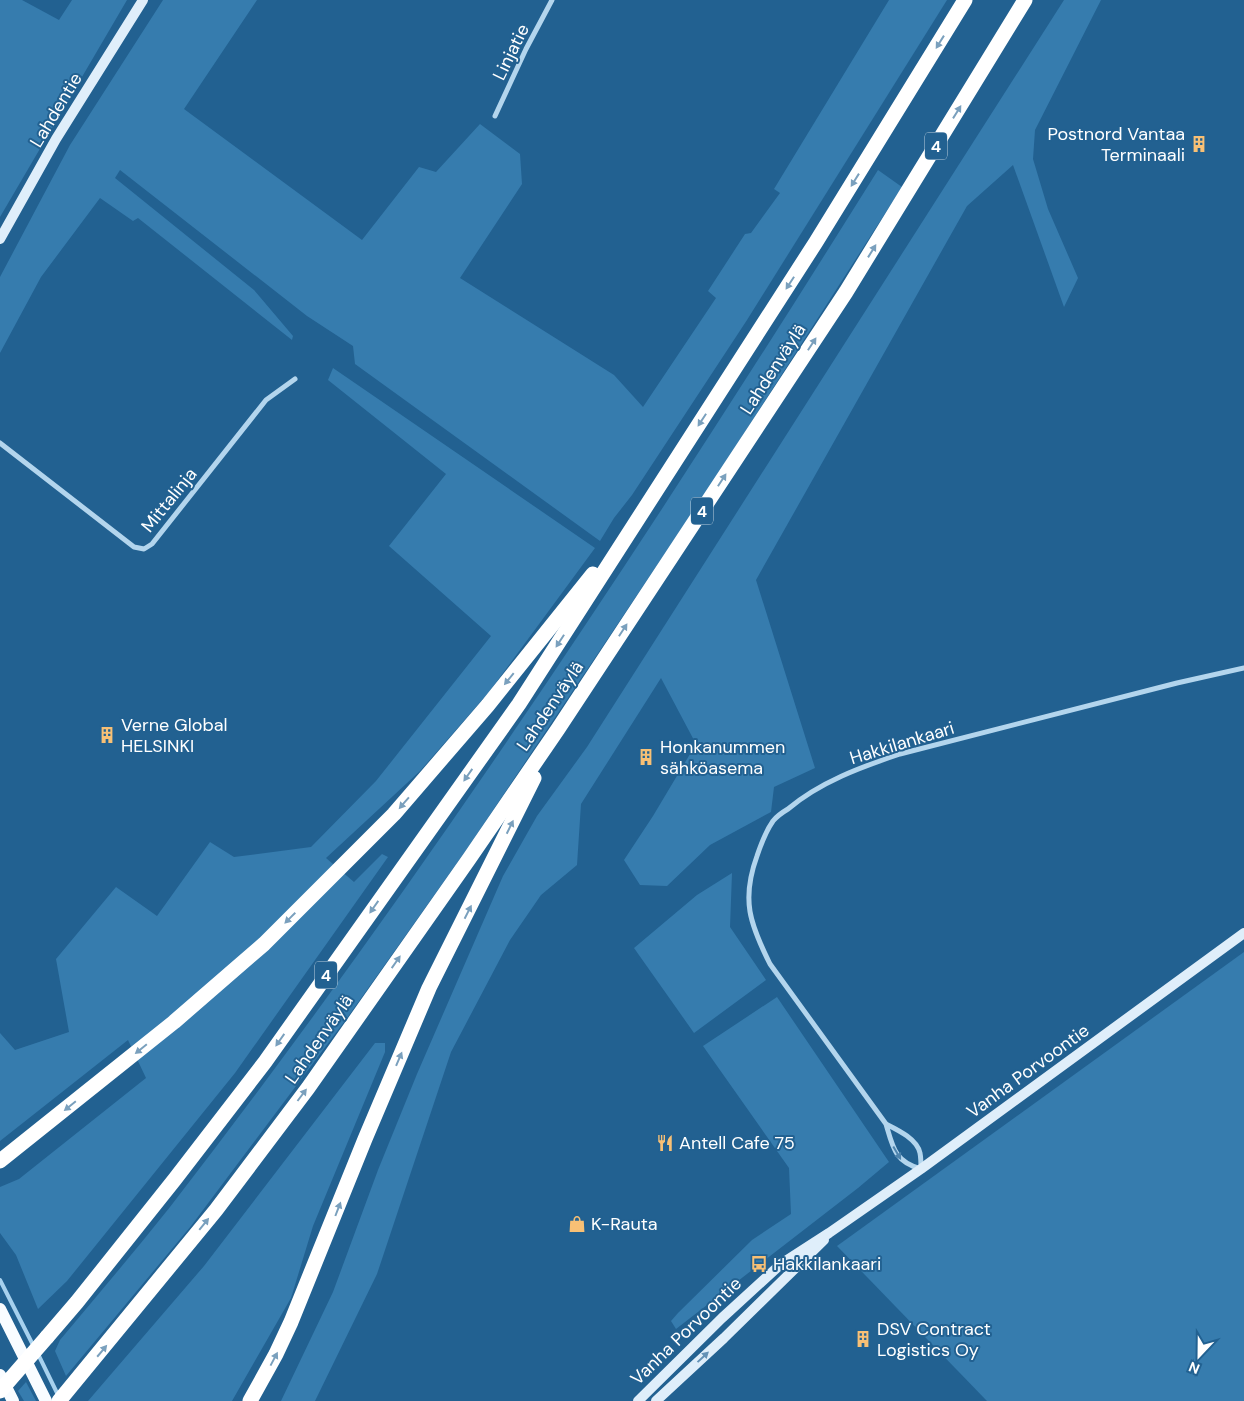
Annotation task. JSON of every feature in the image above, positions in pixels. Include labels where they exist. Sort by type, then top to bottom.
[{"type":"highway","name":"Lahdenväylä","points":[[0,1390],[77,1302],[176,1179],[265,1062],[518,704],[816,242],[966,0]]},
{"type":"highway","name":"Lahdenväylä","points":[[59,1401],[216,1210],[308,1088],[469,860],[558,729],[846,292],[1025,0]]},
{"type":"highway","points":[[0,1161],[174,1022],[264,944],[394,814],[488,705],[638,518]]},
{"type":"highway","points":[[250,1401],[291,1322],[429,988],[489,871],[558,729]]},
{"type":"main road","name":"Lahdentie","points":[[0,238],[56,139],[143,0]]},
{"type":"main road","name":"Vanha Porvoontie","points":[[638,1401],[722,1318],[781,1264],[830,1233],[921,1169],[1244,933]]},
{"type":"main road","name":"Vanha Porvoontie","points":[[656,1401],[724,1338],[812,1253],[830,1233]]},
{"type":"main road","points":[[0,1310],[46,1401]]},
{"type":"main road","points":[[0,1375],[13,1401]]},
{"type":"street","name":"Linjatie","points":[[495,116],[526,49],[552,0]]},
{"type":"street","name":"Mittalinja","points":[[0,443],[134,547],[144,549],[152,544],[266,400],[295,379]]},
{"type":"street","name":"Hakkilankaari","points":[[886,1124],[903,1133],[918,1147],[921,1169],[908,1166],[900,1159],[892,1144],[886,1124],[770,964],[756,936],[750,915],[748,894],[753,868],[762,844],[774,821],[810,791],[871,764],[900,754],[1177,683],[1244,668]]},
{"type":"shaded area","points":[[0,0],[22,0],[59,20],[72,0],[127,0],[0,217]]},
{"type":"shaded area","points":[[163,0],[257,0],[184,109],[362,240],[419,167],[436,172],[480,124],[520,154],[522,184],[460,278],[614,375],[643,407],[716,298],[708,291],[745,234],[751,233],[780,193],[774,189],[889,0],[947,0],[747,320],[600,541],[355,364],[353,346],[307,316],[120,170],[115,178],[254,290],[293,336],[292,340],[138,218],[133,221],[100,198],[41,277],[0,353],[0,277],[70,145]]},
{"type":"shaded area","points":[[1064,0],[1101,0],[1035,130],[1033,159],[1048,209],[1078,278],[1064,307],[1013,165],[967,206],[756,580],[815,768],[774,787],[771,812],[710,845],[667,886],[640,885],[624,860],[696,744],[661,678],[581,804],[577,865],[541,895],[510,940],[451,1052],[377,1274],[315,1401],[281,1401],[333,1292],[378,1170],[417,1074],[503,876],[537,816],[587,747]]},
{"type":"shaded area","points":[[878,170],[902,187],[716,477],[469,846],[347,1018],[191,1226],[66,1376],[55,1351],[60,1340],[170,1207],[265,1082],[448,827],[624,567]]},
{"type":"shaded area","points":[[333,368],[595,548],[489,692],[420,771],[326,858],[354,882],[382,854],[388,857],[235,1073],[67,1281],[38,1309],[16,1255],[0,1233],[0,1187],[19,1179],[146,1078],[128,1040],[0,1141],[0,1033],[15,1050],[69,1032],[56,959],[116,887],[157,916],[210,842],[234,857],[311,847],[376,781],[491,636],[389,546],[446,474],[328,380]]},
{"type":"shaded area","points":[[732,873],[730,927],[766,980],[694,1033],[634,948],[697,895]]},
{"type":"shaded area","points":[[1244,952],[1244,1401],[987,1401],[837,1246]]},
{"type":"shaded area","points":[[777,997],[889,1162],[676,1329],[671,1321],[678,1313],[752,1240],[791,1214],[789,1168],[703,1046]]},
{"type":"shaded area","points":[[375,1043],[385,1043],[385,1052],[313,1226],[291,1298],[232,1401],[88,1401],[204,1266]]},
{"type":"shaded area","points":[[26,1382],[36,1401],[24,1401],[18,1391]]},
{"type":"waterway","points":[[0,1280],[33,1345]]},
{"type":"waterway","points":[[38,1354],[59,1397]]},
{"type":"place","name":"Postnord Vantaa Terminaali","points":[[1199,144]]},
{"type":"place","name":"Verne Global HELSINKI","points":[[107,735]]},
{"type":"place","name":"Honkanummen sähköasema","points":[[646,757]]},
{"type":"place","name":"Antell Cafe 75","points":[[665,1143]]},
{"type":"place","name":"K-Rauta","points":[[577,1224]]},
{"type":"place","name":"Hakkilankaari","points":[[759,1264]]},
{"type":"place","name":"DSV Contract Logistics Oy","points":[[863,1339]]}]
